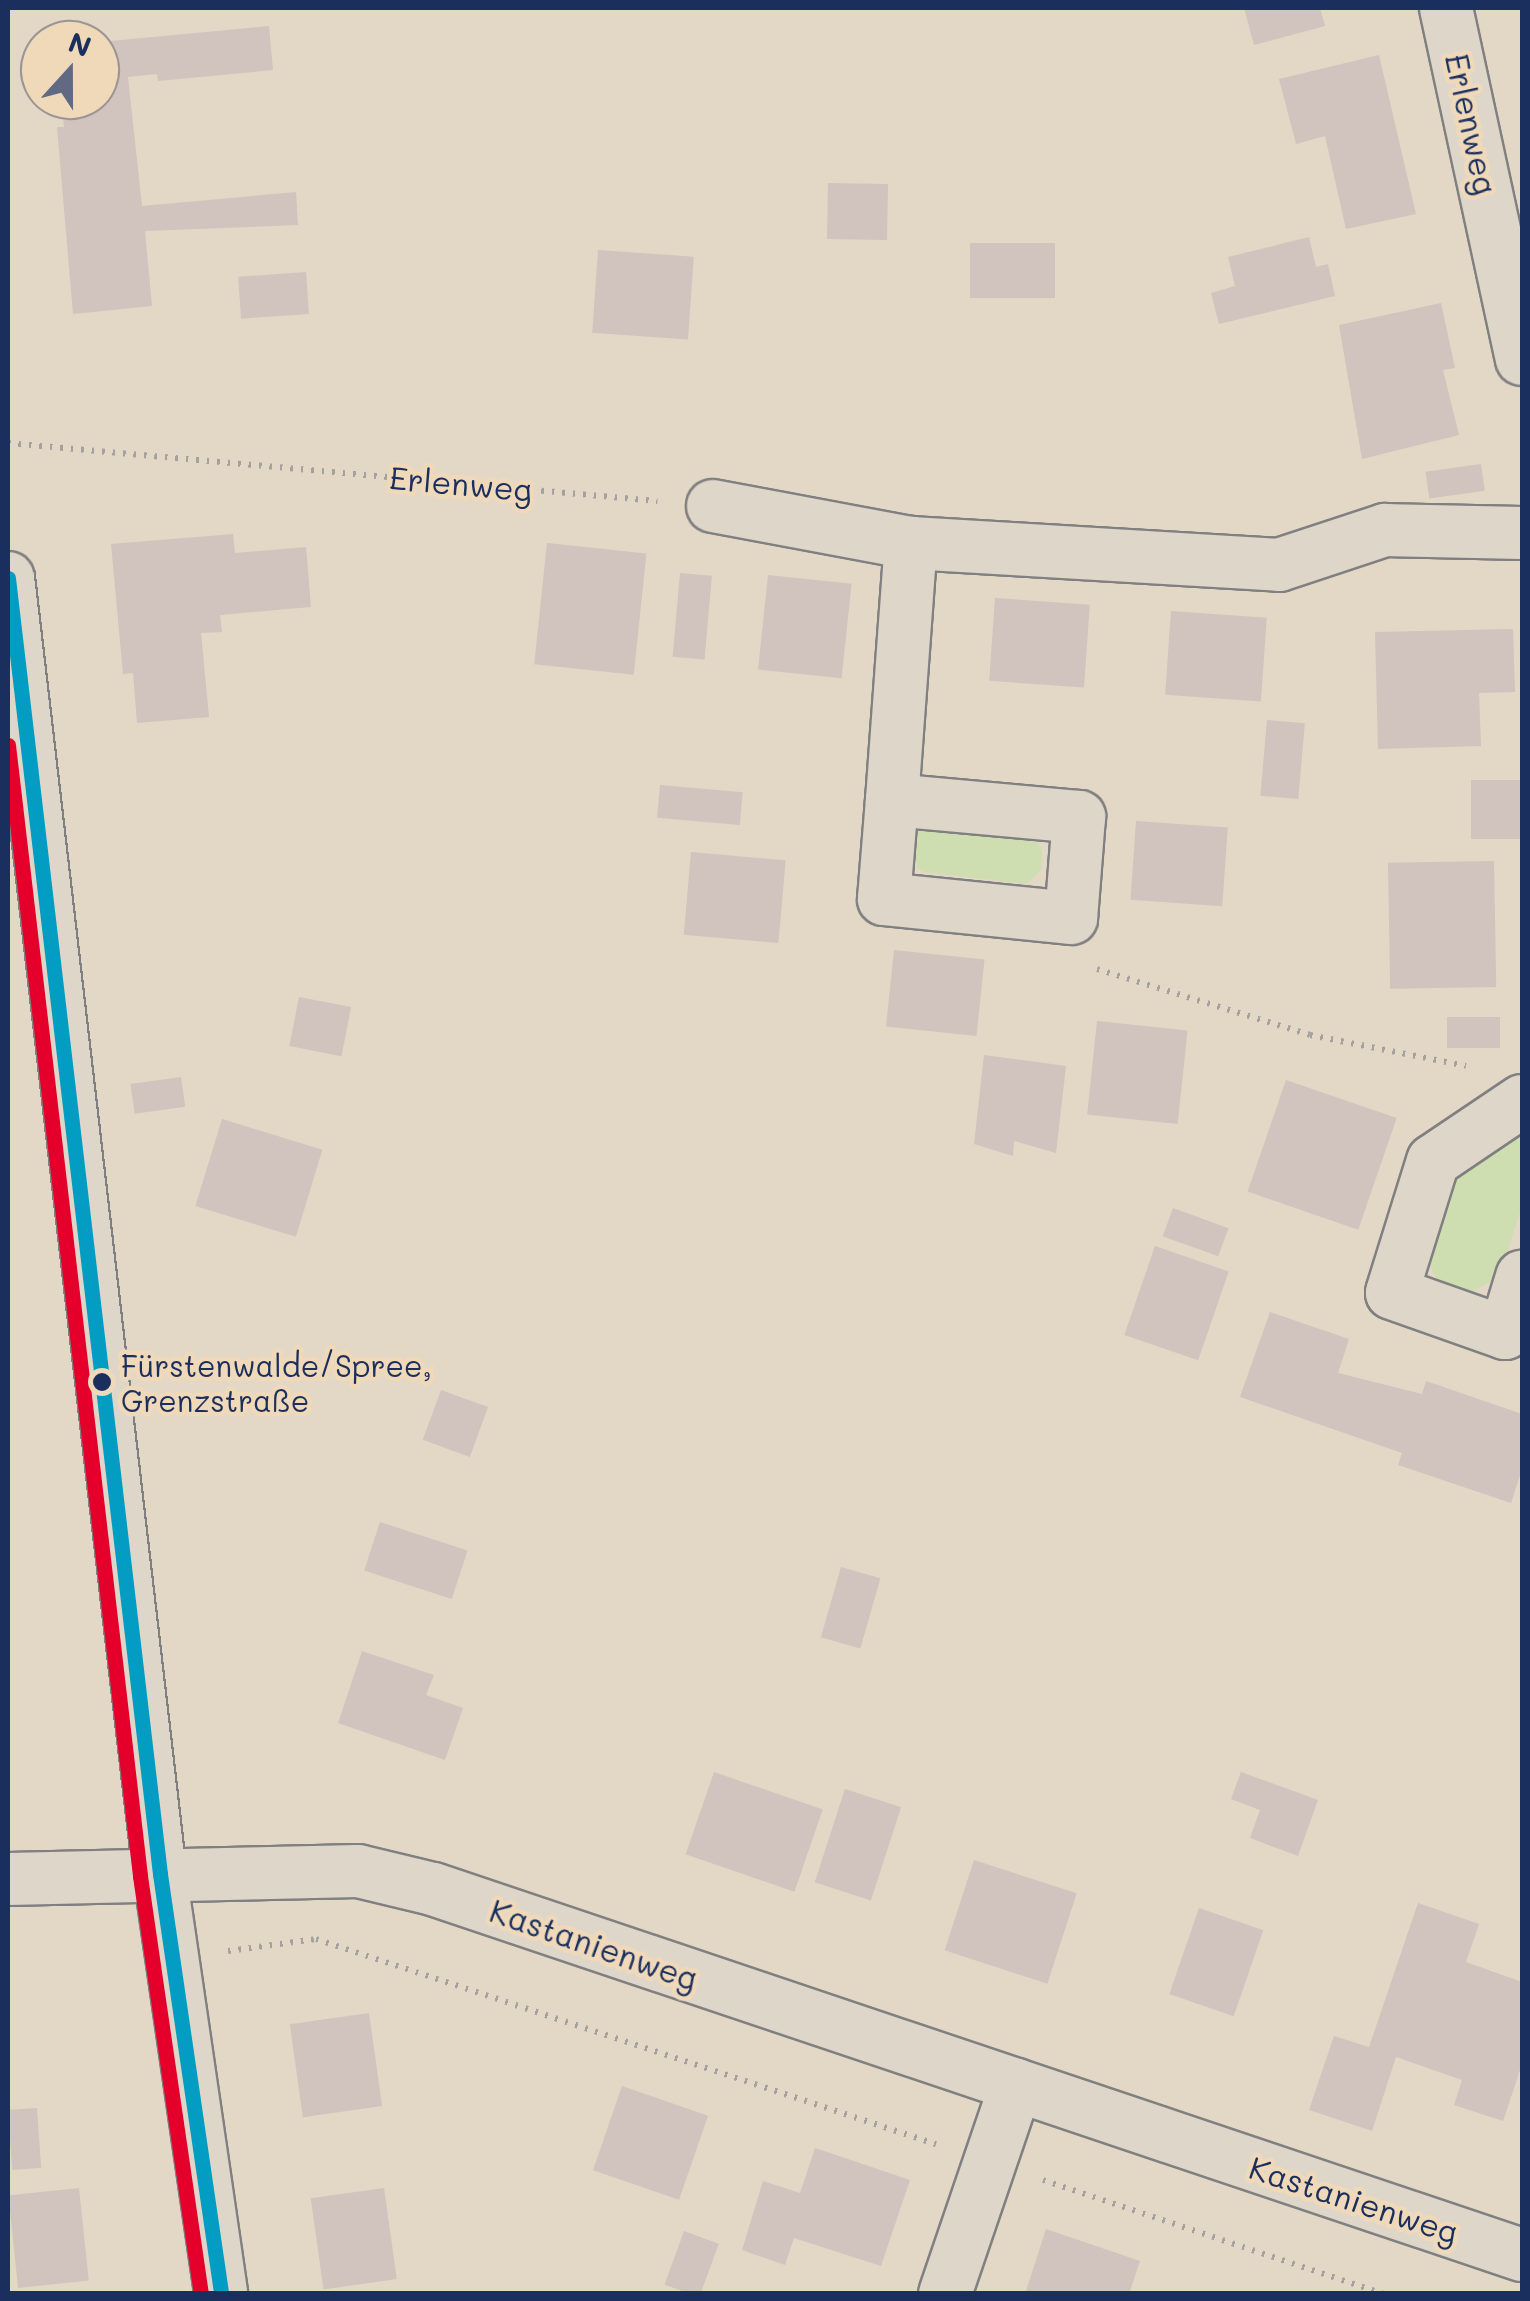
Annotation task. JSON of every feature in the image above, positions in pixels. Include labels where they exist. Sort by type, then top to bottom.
[{"type":"street","name":"Erlenweg","points":[[1446,8],[1522,359]]},
{"type":"street","points":[[713,506],[911,543],[1279,566],[1385,530],[1522,534]]},
{"type":"street","points":[[892,800],[1079,817],[1070,918],[884,899],[911,543]]},
{"type":"street","points":[[8,578],[28,971],[221,2294]]},
{"type":"street","points":[[1522,1101],[1434,1161],[1392,1293],[1505,1333],[1522,1277]]},
{"type":"street","name":"Kastanienweg","points":[[8,1880],[160,1874],[376,1875],[1522,2255]]},
{"type":"street","points":[[945,2294],[1016,2085]]},
{"type":"path","name":"Erlenweg","points":[[8,443],[713,506]]},
{"type":"path","points":[[1070,918],[1086,965],[1310,1035],[1472,1068]]},
{"type":"path","points":[[172,1958],[316,1939],[1384,2294]]},
{"type":"green space","points":[[923,828],[1034,839],[1042,849],[1041,870],[1026,884],[923,872],[910,862],[910,838]]},
{"type":"green space","points":[[1522,1131],[1522,1206],[1499,1277],[1463,1297],[1441,1288],[1423,1251],[1449,1177]]},
{"type":"building","points":[[1244,8],[1320,8],[1325,26],[1254,45]]},
{"type":"building","points":[[269,26],[273,70],[158,81],[157,74],[128,77],[142,206],[296,192],[298,225],[145,231],[152,306],[73,314],[57,127],[64,127],[63,120],[120,120],[120,40]]},
{"type":"building","points":[[1379,55],[1416,214],[1346,229],[1325,136],[1296,144],[1279,79]]},
{"type":"building","points":[[828,183],[888,184],[887,240],[827,239]]},
{"type":"building","points":[[1309,237],[1316,267],[1328,264],[1335,296],[1219,324],[1211,293],[1235,286],[1228,257]]},
{"type":"building","points":[[970,243],[1055,243],[1055,298],[970,298]]},
{"type":"building","points":[[598,250],[694,257],[688,339],[592,333]]},
{"type":"building","points":[[306,272],[309,314],[241,319],[238,277]]},
{"type":"building","points":[[1441,303],[1455,368],[1443,370],[1459,435],[1362,459],[1339,325]]},
{"type":"building","points":[[1481,464],[1485,491],[1429,499],[1426,472]]},
{"type":"building","points":[[233,534],[235,553],[306,547],[311,607],[220,615],[222,632],[201,633],[209,717],[137,723],[133,673],[123,674],[111,544]]},
{"type":"building","points":[[547,543],[646,553],[634,675],[534,664]]},
{"type":"building","points":[[680,573],[712,576],[705,659],[673,657]]},
{"type":"building","points":[[768,575],[852,584],[842,678],[758,669]]},
{"type":"building","points":[[995,598],[1090,605],[1084,687],[989,681]]},
{"type":"building","points":[[1171,611],[1267,618],[1261,701],[1165,695]]},
{"type":"building","points":[[1513,629],[1515,692],[1479,693],[1481,746],[1378,749],[1375,632]]},
{"type":"building","points":[[1267,720],[1305,723],[1298,799],[1260,796]]},
{"type":"building","points":[[1471,780],[1522,780],[1522,839],[1471,839]]},
{"type":"building","points":[[660,785],[743,792],[740,825],[657,818]]},
{"type":"building","points":[[1136,821],[1228,827],[1222,906],[1130,900]]},
{"type":"building","points":[[691,852],[786,860],[778,943],[684,935]]},
{"type":"building","points":[[1494,861],[1496,987],[1390,989],[1388,863]]},
{"type":"building","points":[[894,950],[985,960],[976,1036],[886,1027]]},
{"type":"building","points":[[299,997],[351,1007],[341,1056],[289,1046]]},
{"type":"building","points":[[1447,1017],[1500,1017],[1500,1048],[1447,1048]]},
{"type":"building","points":[[1097,1021],[1188,1031],[1178,1124],[1087,1114]]},
{"type":"building","points":[[984,1055],[1066,1066],[1056,1153],[1014,1141],[1013,1156],[974,1144]]},
{"type":"building","points":[[181,1077],[185,1107],[135,1114],[130,1084]]},
{"type":"building","points":[[1286,1080],[1397,1118],[1358,1230],[1248,1192]]},
{"type":"building","points":[[222,1119],[322,1150],[296,1237],[195,1206]]},
{"type":"building","points":[[1173,1208],[1228,1228],[1218,1256],[1163,1236]]},
{"type":"building","points":[[1155,1246],[1229,1271],[1198,1360],[1124,1335]]},
{"type":"building","points":[[1270,1312],[1349,1339],[1338,1373],[1422,1394],[1426,1381],[1522,1414],[1522,1469],[1511,1503],[1398,1465],[1402,1453],[1240,1397]]},
{"type":"building","points":[[441,1390],[488,1407],[470,1457],[423,1440]]},
{"type":"building","points":[[380,1522],[467,1550],[452,1599],[364,1571]]},
{"type":"building","points":[[841,1567],[880,1578],[860,1648],[821,1637]]},
{"type":"building","points":[[362,1651],[434,1675],[426,1695],[463,1708],[445,1760],[338,1723]]},
{"type":"building","points":[[714,1772],[823,1809],[794,1892],[686,1854]]},
{"type":"building","points":[[1241,1772],[1318,1800],[1298,1856],[1250,1838],[1260,1810],[1231,1799]]},
{"type":"building","points":[[845,1789],[901,1807],[871,1900],[815,1882]]},
{"type":"building","points":[[974,1860],[1077,1893],[1047,1984],[945,1950]]},
{"type":"building","points":[[1418,1903],[1479,1924],[1466,1962],[1522,1982],[1522,2064],[1503,2121],[1454,2105],[1462,2080],[1396,2057],[1372,2131],[1309,2110],[1334,2036],[1369,2047]]},
{"type":"building","points":[[1199,1908],[1263,1930],[1234,2016],[1169,1994]]},
{"type":"building","points":[[369,2013],[382,2106],[303,2117],[290,2024]]},
{"type":"building","points":[[622,2086],[708,2116],[679,2200],[593,2170]]},
{"type":"building","points":[[37,2108],[41,2168],[12,2170],[8,2110]]},
{"type":"building","points":[[815,2148],[910,2180],[881,2266],[794,2238],[785,2265],[742,2250],[763,2181],[800,2193]]},
{"type":"building","points":[[79,2188],[89,2280],[18,2288],[8,2195]]},
{"type":"building","points":[[384,2188],[397,2279],[324,2289],[311,2198]]},
{"type":"building","points":[[1046,2229],[1140,2261],[1129,2294],[1025,2294]]},
{"type":"building","points":[[684,2231],[719,2244],[700,2294],[665,2285]]},
{"type":"transit line","points":[[8,578],[160,1874],[221,2294]]},
{"type":"transit line","points":[[8,745],[140,1876],[201,2294]]},
{"type":"place","name":"Fürstenwalde/Spree, Grenzstraße","points":[[102,1382]]}]
